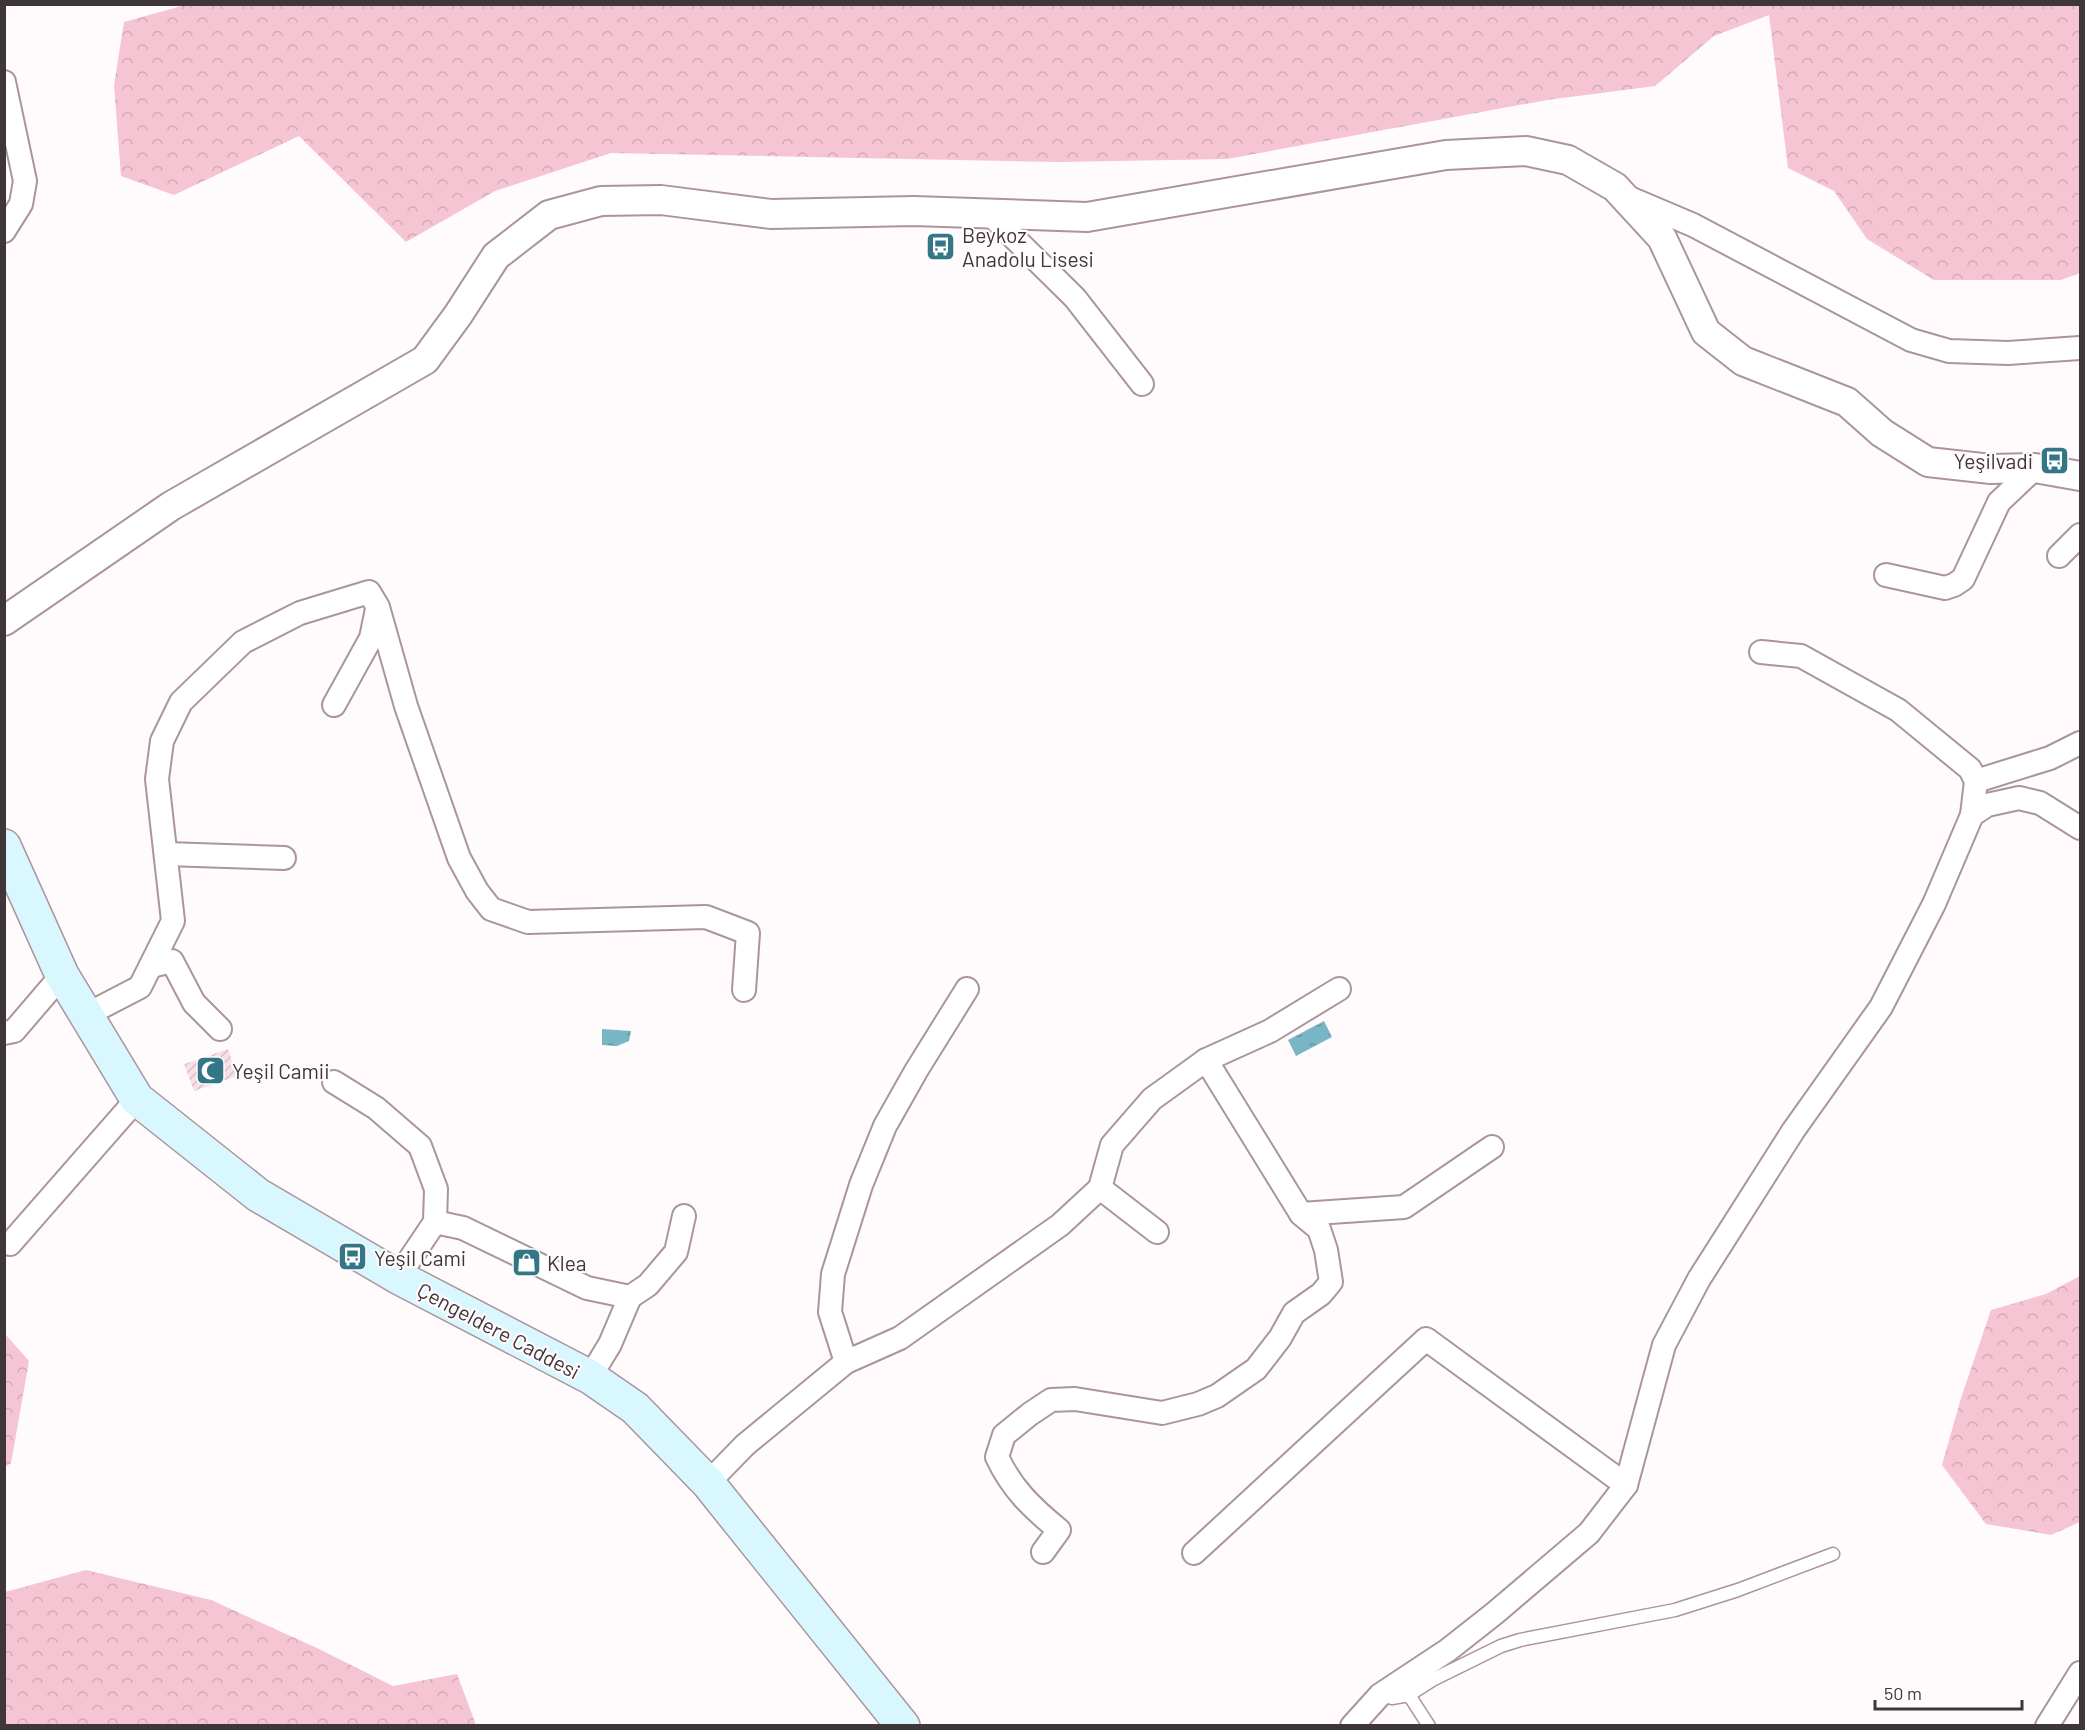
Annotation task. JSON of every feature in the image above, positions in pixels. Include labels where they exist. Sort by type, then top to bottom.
[{"type":"main road","name":"Çengeldere Caddesi","points":[[4,846],[62,975],[137,1099],[258,1195],[398,1277],[590,1377],[635,1408],[708,1483],[903,1725]]},
{"type":"street","points":[[4,82],[25,181],[21,204],[4,231]]},
{"type":"street","points":[[4,621],[171,506],[425,360],[458,315],[496,256],[549,215],[601,201],[661,200],[771,214],[914,211],[1087,217],[1446,155],[1526,152],[1569,160],[1615,187],[1662,238],[1706,332],[1743,361],[1847,402],[1882,433],[1928,462],[1991,469],[2035,468],[2080,476]]},
{"type":"street","points":[[1623,196],[1703,231],[1911,340],[1949,351],[2008,352],[2080,348]]},
{"type":"street","points":[[990,213],[1075,298],[1142,384]]},
{"type":"street","points":[[1886,575],[1945,588],[1964,579],[2000,502],[2035,468]]},
{"type":"street","points":[[2059,556],[2080,535]]},
{"type":"street","points":[[86,1015],[140,987],[173,921],[157,779],[162,741],[182,702],[243,642],[300,613],[369,592],[378,607],[406,706],[459,858],[477,891],[491,909],[528,922],[706,917],[748,933],[744,990]]},
{"type":"street","points":[[334,705],[371,638],[378,607]]},
{"type":"street","points":[[1352,1725],[1380,1695],[1455,1644],[1589,1533],[1626,1485],[1664,1345],[1699,1279],[1793,1131],[1881,1007],[1934,904],[1972,815],[1976,781],[1970,769],[1898,710],[1802,656],[1761,652]]},
{"type":"street","points":[[1976,781],[2050,758],[2080,743]]},
{"type":"street","points":[[1972,815],[1987,805],[2019,798],[2040,803],[2080,828]]},
{"type":"street","points":[[166,854],[284,858]]},
{"type":"street","points":[[151,966],[172,961],[194,1004],[220,1029]]},
{"type":"street","points":[[4,1033],[14,1031],[62,975]]},
{"type":"street","points":[[708,1483],[745,1445],[846,1362],[900,1338],[1060,1225],[1100,1188],[1112,1145],[1152,1099],[1206,1060],[1270,1031],[1339,988]]},
{"type":"street","points":[[846,1362],[830,1312],[833,1274],[858,1196],[885,1126],[967,989]]},
{"type":"street","points":[[1043,1552],[1059,1530],[1033,1510],[1007,1479],[997,1457],[1004,1435],[1051,1400],[1075,1399],[1162,1413],[1198,1404],[1217,1396],[1256,1370],[1280,1338],[1294,1313],[1321,1294],[1331,1282],[1326,1250],[1319,1229],[1301,1214],[1206,1060]]},
{"type":"street","points":[[334,1082],[376,1108],[420,1146],[436,1189],[435,1222],[398,1277]]},
{"type":"street","points":[[10,1244],[137,1099]]},
{"type":"street","points":[[1301,1214],[1404,1207],[1492,1148]]},
{"type":"street","points":[[1100,1188],[1157,1232]]},
{"type":"street","points":[[590,1377],[610,1344],[630,1297],[648,1285],[676,1252],[684,1216]]},
{"type":"street","points":[[435,1222],[463,1228],[587,1288],[630,1297]]},
{"type":"street","points":[[1194,1553],[1426,1339],[1626,1485]]},
{"type":"street","points":[[2047,1725],[2080,1672]]},
{"type":"lane","points":[[1380,1695],[1392,1698],[1409,1695],[1434,1679],[1501,1646],[1520,1640],[1675,1610],[1738,1590],[1833,1554]]},
{"type":"lane","points":[[1409,1695],[1429,1725]]},
{"type":"green space","points":[[185,5],[2080,5],[2080,273],[2061,280],[1934,280],[1867,239],[1834,191],[1788,168],[1769,15],[1714,36],[1655,86],[1547,100],[1227,159],[1059,162],[611,153],[495,191],[406,242],[299,136],[174,195],[121,176],[114,85],[124,22]]},
{"type":"green space","points":[[2080,1276],[2080,1522],[2051,1535],[1986,1524],[1942,1465],[1961,1398],[1991,1310],[2046,1294]]},
{"type":"green space","points":[[5,1334],[29,1361],[11,1463],[5,1467]]},
{"type":"green space","points":[[86,1570],[211,1600],[317,1648],[393,1686],[457,1674],[476,1725],[5,1725],[5,1592]]},
{"type":"water","points":[[1324,1021],[1332,1037],[1296,1056],[1288,1040]]},
{"type":"water","points":[[602,1029],[631,1031],[629,1041],[617,1046],[602,1045]]},
{"type":"building","name":"Yeşil Camii","points":[[228,1049],[237,1076],[194,1091],[184,1064]]},
{"type":"place","name":"Beykoz Anadolu Lisesi","points":[[941,246]]},
{"type":"place","name":"Yeşilvadi","points":[[2054,460]]},
{"type":"place","name":"Yeşil Camii","points":[[211,1070]]},
{"type":"place","name":"Yeşil Cami","points":[[353,1257]]},
{"type":"place","name":"Klea","points":[[526,1262]]}]
